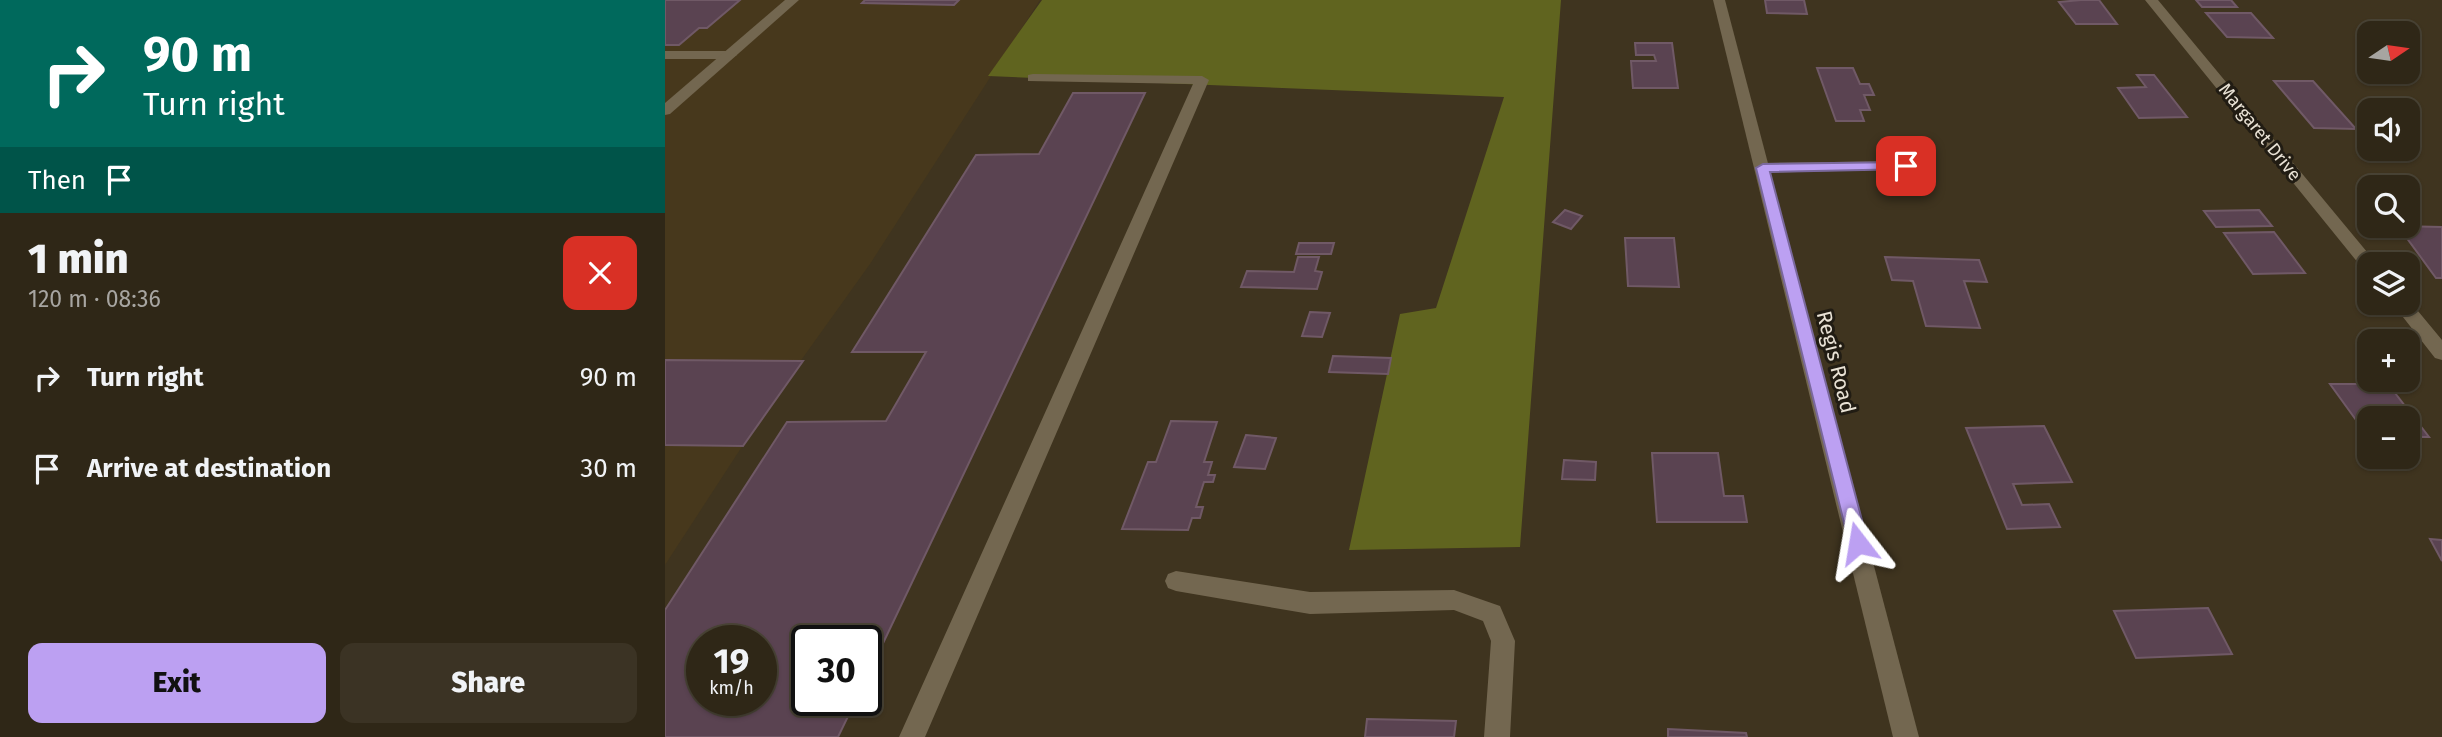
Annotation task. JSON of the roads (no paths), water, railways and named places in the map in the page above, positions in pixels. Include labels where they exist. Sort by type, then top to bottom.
[{"type":"street","points":[[665,111],[793,0]]},
{"type":"street","name":"Regis Road","points":[[1719,0],[1906,737]]},
{"type":"street","name":"Margaret Drive","points":[[2151,0],[2358,252]]},
{"type":"street","points":[[665,55],[730,55]]},
{"type":"street","points":[[912,737],[1202,80],[1033,78]]},
{"type":"street","points":[[1763,168],[1906,166]]},
{"type":"street","points":[[2411,315],[2442,353]]},
{"type":"street","points":[[1176,581],[1310,603],[1454,600],[1492,614],[1503,641],[1497,737]]}]
